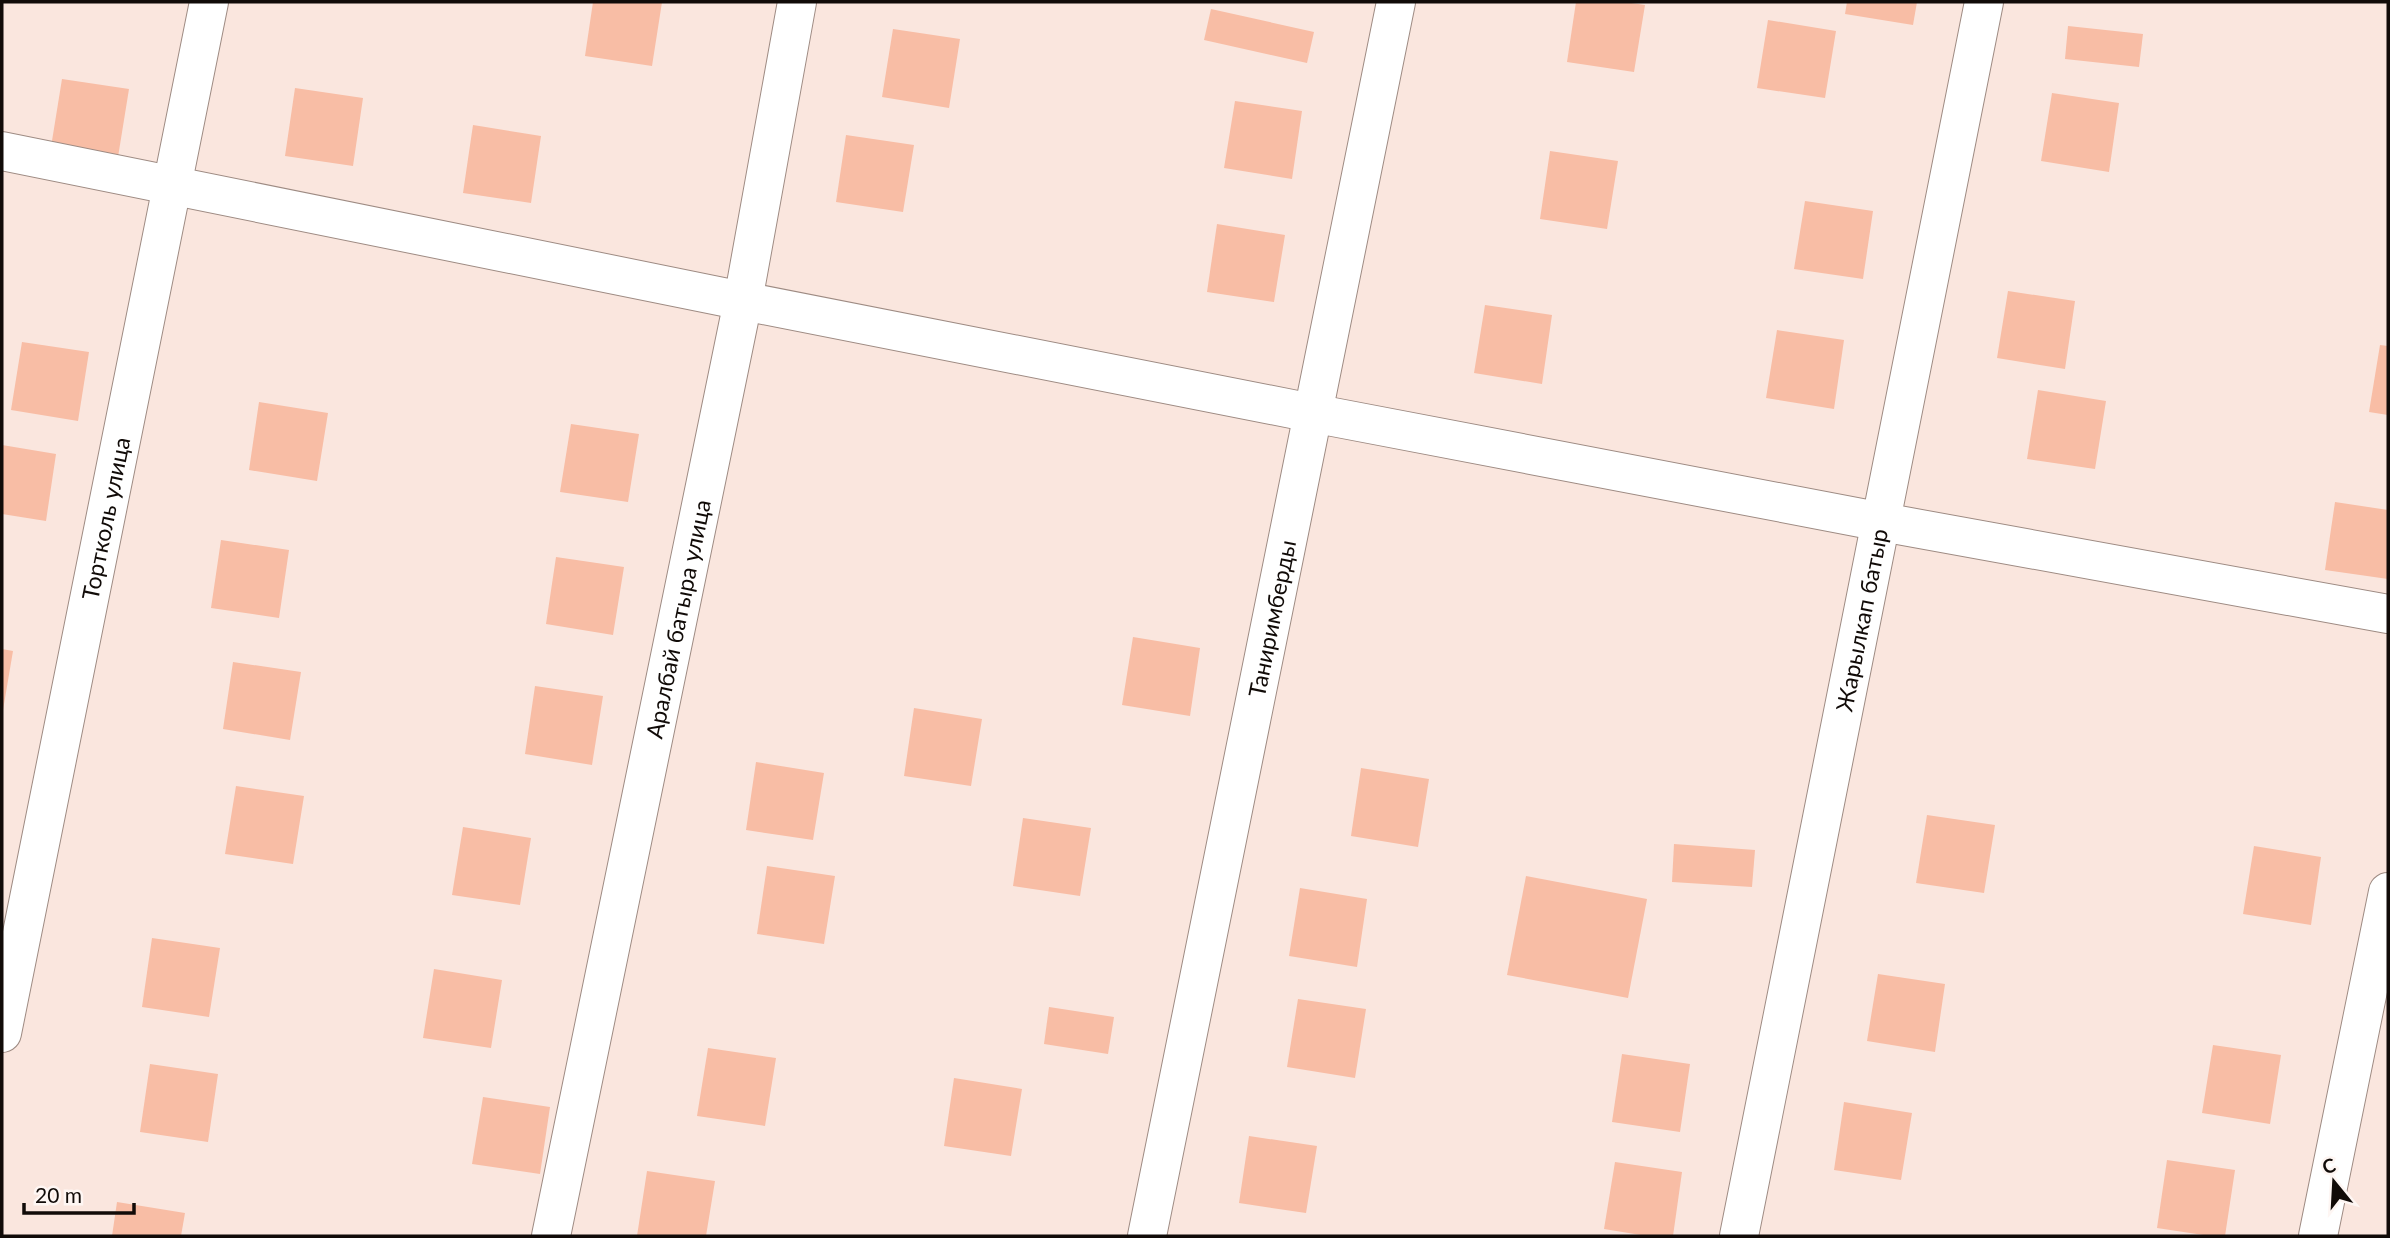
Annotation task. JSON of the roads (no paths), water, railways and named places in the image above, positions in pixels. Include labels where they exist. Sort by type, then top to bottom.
[{"type":"street","name":"Тортколь улица","points":[[2,1033],[209,2]]},
{"type":"street","name":"Аралбай батыра улица","points":[[551,1236],[743,301],[797,2]]},
{"type":"street","name":"Таниримберды","points":[[1147,1236],[1396,2]]},
{"type":"street","name":"Жарылкап батыр","points":[[1739,1236],[1984,2]]},
{"type":"street","points":[[2,151],[1312,413],[1882,522],[2388,614]]},
{"type":"street","points":[[2318,1236],[2388,892]]}]
